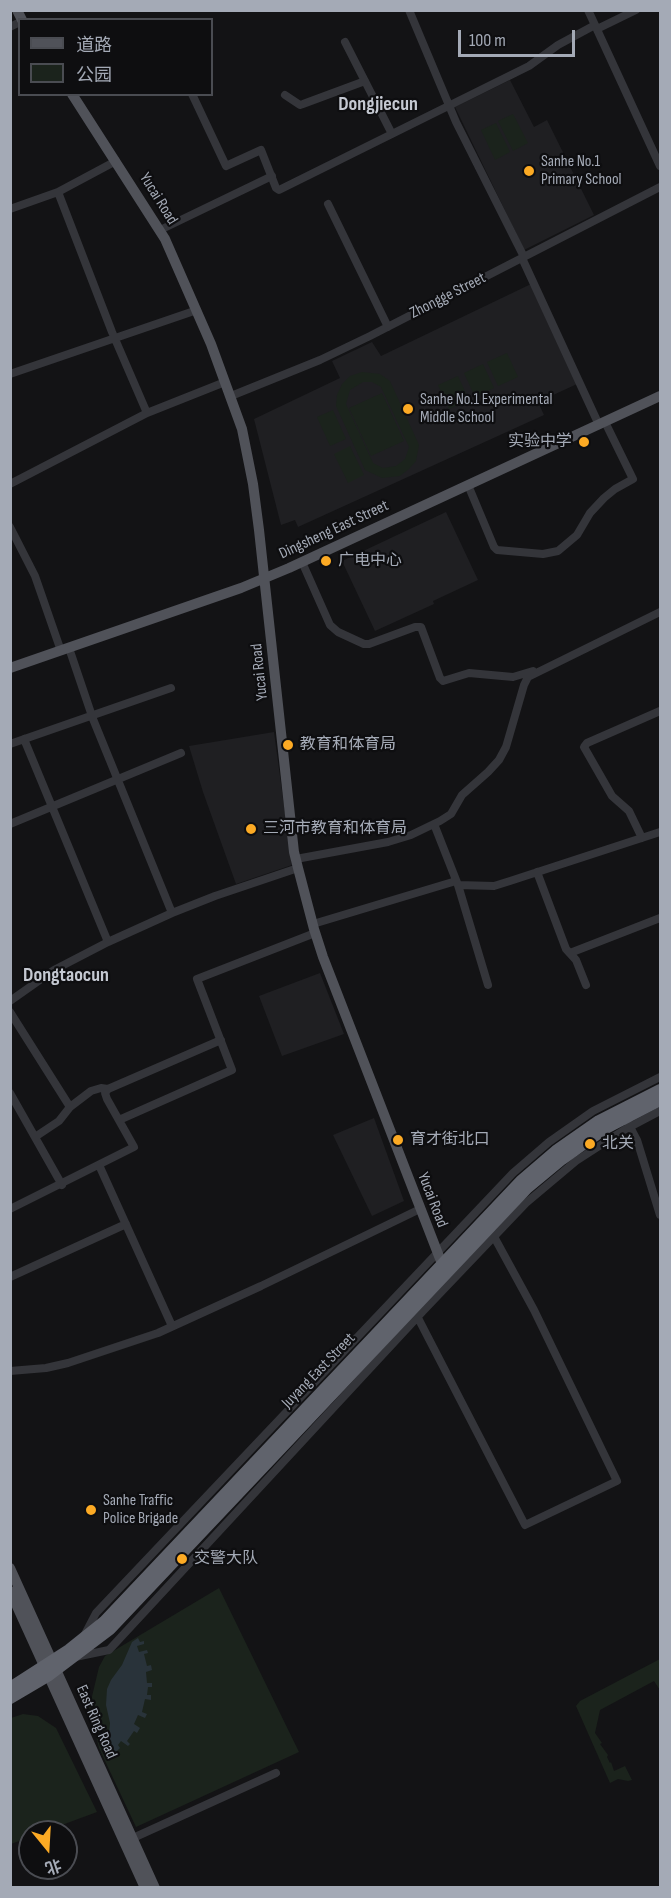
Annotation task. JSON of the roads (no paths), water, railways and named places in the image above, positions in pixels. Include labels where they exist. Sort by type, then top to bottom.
[{"type":"highway","name":"Juyang East Street","points":[[10,1698],[51,1668],[104,1622],[151,1574],[439,1258],[556,1151],[599,1121],[660,1090]]},
{"type":"highway","name":"Juyang East Street","points":[[10,1688],[75,1657],[102,1637],[415,1313],[492,1231],[527,1188],[554,1165],[604,1129],[627,1122],[660,1100]]},
{"type":"main road","name":"Yucai Road","points":[[73,96],[160,230],[197,310],[242,429],[251,473],[265,578],[297,863],[314,929],[439,1258]]},
{"type":"main road","name":"Dingsheng East Street","points":[[10,668],[265,578],[660,396]]},
{"type":"main road","name":"East Ring Road","points":[[10,1568],[145,1887]]},
{"type":"main road","name":"East Ring Road","points":[[10,1591],[51,1668],[155,1887]]},
{"type":"street","points":[[409,10],[449,105],[602,423],[633,479],[604,498],[590,513],[578,535],[558,550],[543,554],[497,550],[468,485]]},
{"type":"street","points":[[588,10],[660,166]]},
{"type":"street","points":[[193,96],[226,166],[261,150],[276,188],[279,189],[529,66],[558,45],[636,10]]},
{"type":"street","points":[[345,42],[392,134]]},
{"type":"street","points":[[285,95],[300,105],[365,81]]},
{"type":"street","points":[[10,209],[58,192],[116,162]]},
{"type":"street","points":[[160,230],[272,176]]},
{"type":"street","name":"Zhongge Street","points":[[231,396],[320,360],[388,327],[660,187]]},
{"type":"street","points":[[58,192],[147,413]]},
{"type":"street","points":[[328,204],[388,327]]},
{"type":"street","points":[[10,374],[197,310]]},
{"type":"street","points":[[10,484],[147,413],[225,382]]},
{"type":"street","points":[[10,527],[35,576],[172,913]]},
{"type":"street","points":[[302,562],[330,625],[338,632],[369,644],[415,627],[421,627],[443,681],[469,673],[513,677],[537,671]]},
{"type":"street","points":[[10,1001],[54,970],[172,913],[297,863],[411,835],[451,814],[462,795],[499,760],[506,747],[528,677],[660,612]]},
{"type":"street","points":[[10,744],[171,688]]},
{"type":"street","points":[[642,838],[629,811],[612,796],[584,747],[587,743],[660,711]]},
{"type":"street","points":[[24,739],[108,942]]},
{"type":"street","points":[[10,824],[181,753]]},
{"type":"street","points":[[434,824],[457,883],[488,985]]},
{"type":"street","points":[[119,1120],[232,1070],[198,980],[314,929],[457,883],[494,886],[660,832]]},
{"type":"street","points":[[537,872],[566,949],[576,960],[586,985]]},
{"type":"street","points":[[570,953],[660,918]]},
{"type":"street","points":[[10,1012],[70,1107]]},
{"type":"street","points":[[35,1137],[58,1121],[70,1107],[91,1091],[100,1088],[108,1089],[221,1040]]},
{"type":"street","points":[[439,1258],[501,1185],[549,1142],[593,1111],[660,1077]]},
{"type":"street","points":[[10,1209],[134,1148],[107,1099],[105,1093],[108,1089]]},
{"type":"street","points":[[10,1094],[62,1185]]},
{"type":"street","points":[[660,1111],[627,1122],[644,1159],[660,1215]]},
{"type":"street","points":[[99,1165],[172,1326]]},
{"type":"street","points":[[10,1371],[68,1364],[172,1326],[420,1209]]},
{"type":"street","points":[[10,1277],[126,1224]]},
{"type":"street","points":[[415,1313],[525,1524],[617,1480],[534,1310],[492,1231]]},
{"type":"street","points":[[133,1838],[276,1773]]},
{"type":"place","name":"Sanhe No.1 Primary School","points":[[529,171]]},
{"type":"place","name":"Sanhe No.1 Experimental Middle School","points":[[408,409]]},
{"type":"place","name":"实验中学","points":[[584,442]]},
{"type":"place","name":"广电中心","points":[[326,561]]},
{"type":"place","name":"教育和体育局","points":[[288,745]]},
{"type":"place","name":"三河市教育和体育局","points":[[251,829]]},
{"type":"place","name":"育才街北口","points":[[398,1140]]},
{"type":"place","name":"北关","points":[[590,1144]]},
{"type":"place","name":"Sanhe Traffic Police Brigade","points":[[91,1510]]},
{"type":"place","name":"交警大队","points":[[182,1559]]},
{"type":"district","name":"Dongjiecun","points":[[378,105]]},
{"type":"district","name":"Dongtaocun","points":[[66,976]]}]
